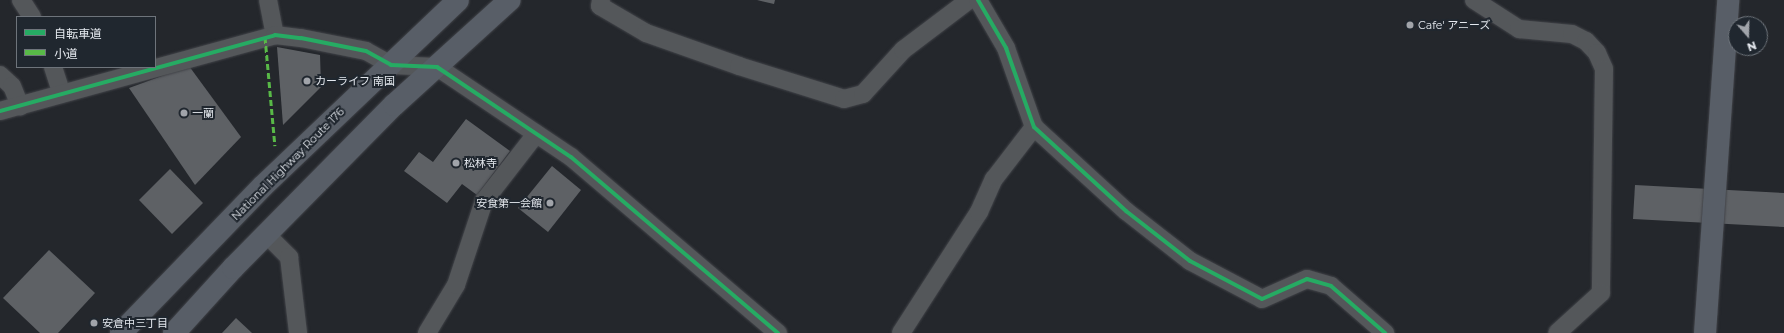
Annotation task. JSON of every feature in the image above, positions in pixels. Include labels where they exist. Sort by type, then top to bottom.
[{"type":"highway","name":"National Highway Route 176","points":[[121,333],[263,186],[458,0]]},
{"type":"highway","points":[[174,333],[266,234],[394,105],[510,0]]},
{"type":"highway","points":[[1705,333],[1728,0]]},
{"type":"street","points":[[21,0],[31,16]]},
{"type":"street","points":[[268,0],[275,35]]},
{"type":"street","points":[[601,0],[600,6],[646,33],[739,66],[844,99],[863,94],[903,50],[969,0]]},
{"type":"street","points":[[978,0],[1006,48],[1034,127],[1126,211],[1190,261],[1262,299],[1307,279],[1331,286],[1384,333]]},
{"type":"street","points":[[1474,0],[1519,29],[1572,34],[1586,41],[1597,53],[1604,69],[1601,293],[1557,333]]},
{"type":"street","points":[[156,68],[275,35],[301,38],[366,51],[391,65],[437,67],[571,157],[778,333]]},
{"type":"street","points":[[53,68],[62,94]]},
{"type":"street","points":[[0,111],[156,68]]},
{"type":"street","points":[[0,75],[12,86],[20,106]]},
{"type":"street","points":[[901,333],[980,212],[994,179],[1034,127]]},
{"type":"street","points":[[427,333],[456,285],[484,201],[536,134]]},
{"type":"street","points":[[266,234],[288,257],[298,333]]},
{"type":"building","points":[[757,0],[775,0],[774,4]]},
{"type":"building","points":[[277,47],[320,55],[321,87],[283,125]]},
{"type":"building","name":"一蘭","points":[[189,66],[241,137],[195,185],[129,88]]},
{"type":"building","points":[[466,119],[510,151],[477,195],[462,184],[447,203],[404,171],[419,152],[433,162]]},
{"type":"building","points":[[552,166],[581,190],[548,232],[518,208]]},
{"type":"building","points":[[170,169],[203,203],[172,234],[139,200]]},
{"type":"building","points":[[1635,185],[1784,193],[1784,227],[1633,219]]},
{"type":"building","points":[[49,250],[95,293],[58,333],[40,333],[3,298]]},
{"type":"building","points":[[236,318],[252,333],[222,333]]},
{"type":"marked path","points":[[265,37],[275,146]]},
{"type":"cycle path","points":[[978,0],[1006,48],[1034,127],[1126,211],[1190,261],[1262,299],[1307,279],[1331,286],[1385,333]]},
{"type":"cycle path","points":[[156,68],[275,35],[301,38],[366,51],[391,65],[437,67],[571,157],[778,333]]},
{"type":"cycle path","points":[[0,111],[156,68]]},
{"type":"place","name":"Cafe' アニーズ","points":[[1410,25]]},
{"type":"place","name":"カーライフ 南国","points":[[307,81]]},
{"type":"place","name":"一蘭","points":[[184,113]]},
{"type":"place","name":"松林寺","points":[[456,163]]},
{"type":"place","name":"安食第一会館","points":[[550,203]]},
{"type":"place","name":"安倉中三丁目","points":[[94,323]]}]
